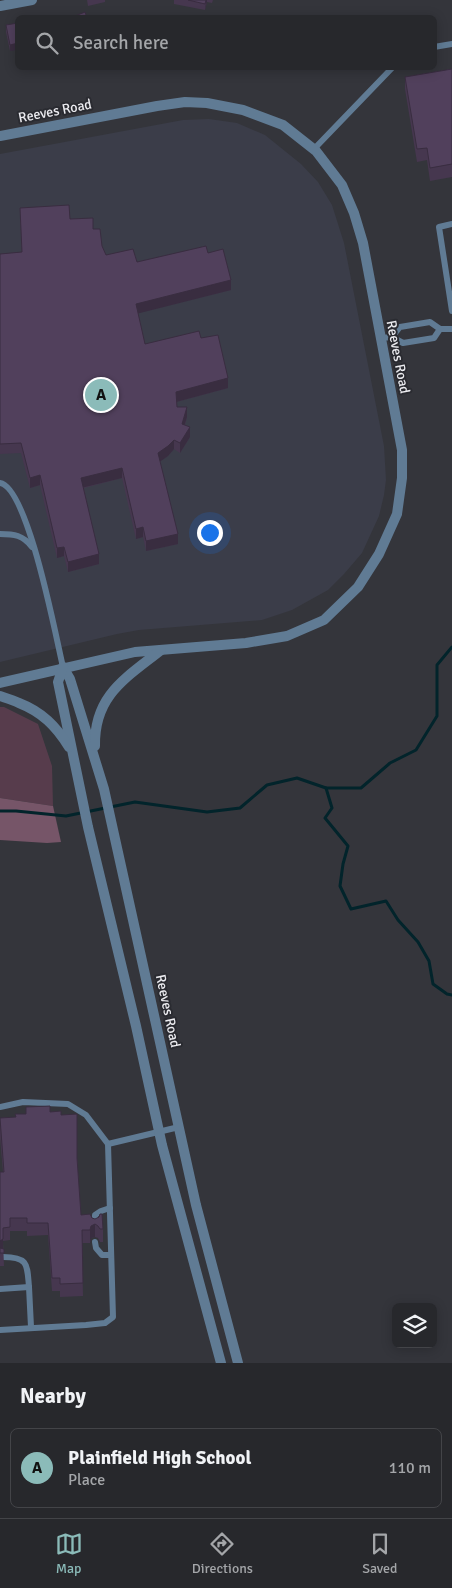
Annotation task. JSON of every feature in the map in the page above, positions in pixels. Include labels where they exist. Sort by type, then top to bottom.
[{"type":"street","points":[[0,6],[32,0]]},
{"type":"street","name":"Reeves Road","points":[[0,136],[185,102],[207,103],[243,110],[283,125],[314,149],[342,185],[354,212],[363,243],[402,450],[402,478],[397,514],[379,554],[358,587],[324,620],[287,636],[246,643],[135,652],[63,667],[70,679],[104,789],[196,1205],[238,1363]]},
{"type":"street","points":[[95,760],[94,729],[106,700],[129,674],[161,650]]},
{"type":"street","points":[[0,683],[63,667]]},
{"type":"street","points":[[63,667],[58,682],[88,827],[136,1026],[159,1132],[221,1363]]},
{"type":"street","points":[[0,696],[35,710],[60,732],[71,750]]},
{"type":"lane","points":[[437,46],[452,44]]},
{"type":"lane","points":[[314,149],[390,70]]},
{"type":"lane","points":[[452,224],[439,226],[452,311]]},
{"type":"lane","points":[[392,337],[400,326],[430,322],[440,328],[452,329]]},
{"type":"lane","points":[[381,338],[392,337],[402,343],[434,338],[440,328]]},
{"type":"lane","points":[[0,483],[4,483],[13,493],[26,520],[63,667]]},
{"type":"lane","points":[[0,534],[17,534],[26,539],[35,550]]},
{"type":"lane","points":[[0,1107],[23,1102],[68,1104],[86,1115],[108,1144],[113,1317],[105,1323],[0,1330]]},
{"type":"lane","points":[[108,1144],[179,1127]]},
{"type":"lane","points":[[95,1227],[95,1215],[110,1208]]},
{"type":"lane","points":[[95,1242],[96,1248],[102,1255],[111,1255]]},
{"type":"lane","points":[[4,1257],[18,1257],[24,1260],[28,1266],[31,1327]]},
{"type":"lane","points":[[0,1289],[29,1287]]},
{"type":"shaded area","points":[[209,119],[237,123],[265,135],[301,164],[318,182],[332,205],[344,243],[384,446],[386,480],[379,516],[362,553],[344,574],[328,590],[292,610],[262,620],[139,630],[0,662],[0,154],[183,120]]},
{"type":"shaded area","points":[[0,707],[4,707],[38,724],[52,766],[53,806],[0,798]]},
{"type":"shaded area","points":[[0,798],[53,806],[61,842],[0,840]]},
{"type":"building","points":[[188,0],[206,0],[205,4]]},
{"type":"building","points":[[15,24],[15,44],[10,45],[6,25]]},
{"type":"building","points":[[452,69],[452,164],[430,168],[427,148],[417,149],[405,77]]},
{"type":"building","points":[[69,205],[70,219],[93,218],[93,229],[100,229],[102,246],[106,255],[133,249],[137,262],[206,246],[208,253],[223,249],[231,280],[136,304],[145,344],[199,331],[201,338],[218,335],[228,378],[176,392],[177,407],[187,407],[182,424],[190,427],[180,443],[174,440],[158,453],[178,534],[146,541],[143,527],[136,529],[122,468],[81,478],[99,554],[68,562],[64,547],[57,548],[40,475],[30,478],[21,443],[0,444],[0,254],[22,252],[20,208]]},
{"type":"building","points":[[50,1106],[50,1112],[61,1111],[61,1115],[77,1114],[77,1158],[81,1215],[90,1214],[95,1219],[102,1214],[103,1229],[100,1229],[95,1224],[91,1226],[90,1230],[82,1230],[83,1283],[60,1284],[60,1278],[52,1278],[48,1223],[27,1223],[27,1218],[10,1218],[10,1227],[3,1228],[3,1239],[0,1241],[0,1172],[4,1172],[0,1118],[16,1117],[15,1114],[26,1114],[26,1107]]},
{"type":"building","points":[[0,1248],[4,1249],[4,1253],[0,1253]]},
{"type":"waterway","points":[[0,811],[66,816],[135,802],[207,812],[240,808],[267,785],[297,778],[326,788],[361,788],[390,763],[416,750],[437,716],[437,665],[452,647]]},
{"type":"waterway","points":[[326,788],[332,808],[325,818],[348,846],[340,886],[351,909],[386,901],[398,920],[418,942],[429,961],[433,984],[447,994],[452,995]]},
{"type":"place","name":"Plainfield High School","points":[[101,395]]}]
